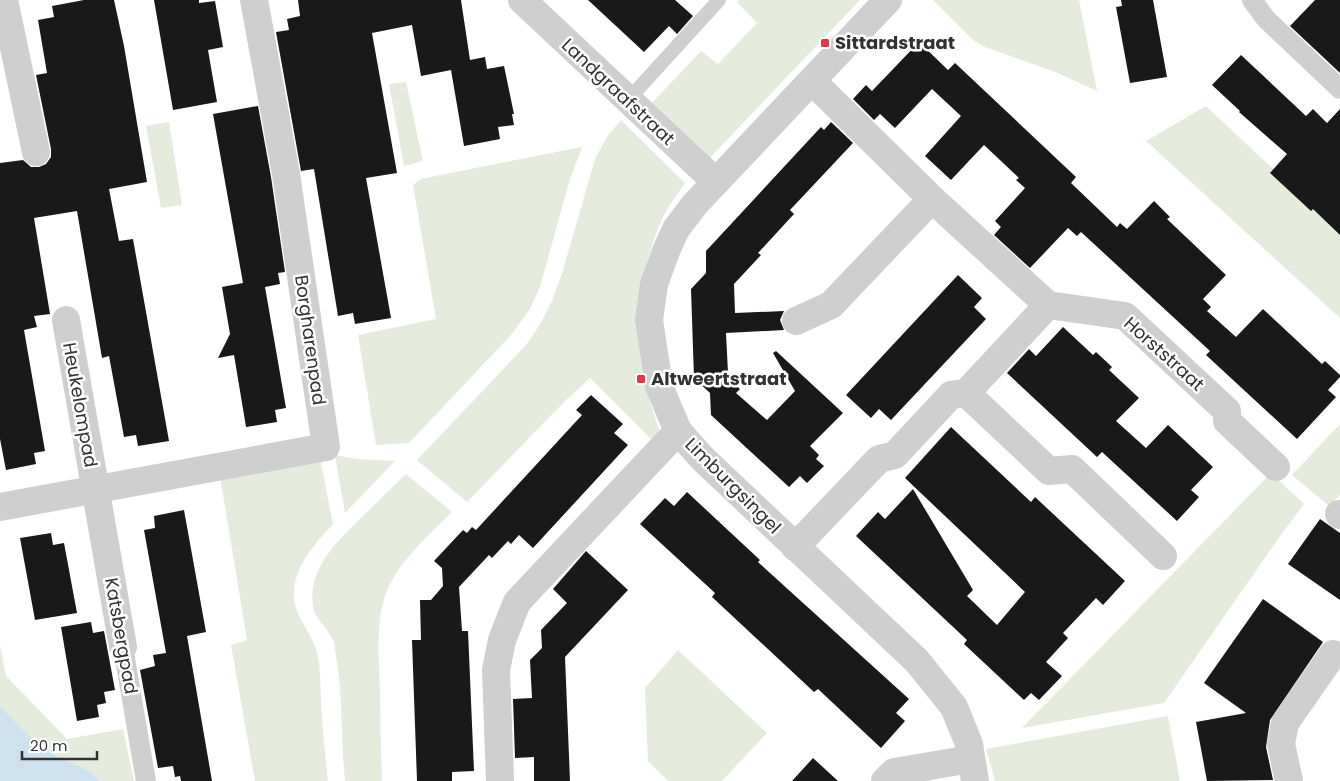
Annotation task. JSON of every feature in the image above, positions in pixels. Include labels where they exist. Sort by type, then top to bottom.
[{"type":"street","points":[[4,0],[36,152]]},
{"type":"street","name":"Borgharenpad","points":[[94,490],[326,448],[286,174],[254,0]]},
{"type":"street","name":"Landgraafstraat","points":[[522,0],[716,182]]},
{"type":"street","name":"Limburgsingel","points":[[888,0],[695,204],[676,229],[654,284],[649,320],[659,386],[678,431],[702,458],[917,661],[954,707],[969,744],[973,770]]},
{"type":"street","points":[[1252,0],[1266,19],[1340,89]]},
{"type":"street","points":[[795,546],[879,459],[895,455],[951,395],[966,393],[1048,305],[932,198],[812,81]]},
{"type":"street","points":[[796,321],[831,304],[932,198]]},
{"type":"street","name":"Horststraat","points":[[1048,305],[1125,316],[1227,411],[1228,421],[1276,467]]},
{"type":"street","name":"Heukelompad","points":[[66,320],[94,490]]},
{"type":"street","points":[[966,393],[1049,471],[1072,469],[1163,556]]},
{"type":"street","points":[[500,781],[496,670],[502,640],[517,602],[678,431]]},
{"type":"street","points":[[0,508],[94,490]]},
{"type":"street","name":"Katsbergpad","points":[[94,490],[146,781]]},
{"type":"street","points":[[1289,781],[1281,744],[1285,723],[1333,654]]},
{"type":"street","points":[[886,781],[894,772],[973,770]]},
{"type":"lane","points":[[627,100],[719,0]]},
{"type":"shaded area","points":[[739,0],[860,0],[704,164],[647,108],[701,51],[718,64],[757,23],[737,2]]},
{"type":"shaded area","points":[[933,0],[1079,0],[1097,91],[1055,72],[985,47],[974,41]]},
{"type":"shaded area","points":[[406,82],[423,161],[404,166],[389,84]]},
{"type":"shaded area","points":[[1206,106],[1340,232],[1340,318],[1146,141]]},
{"type":"shaded area","points":[[621,120],[685,183],[666,211],[658,230],[649,255],[639,301],[639,344],[642,365],[646,387],[660,432],[652,440],[590,378],[566,400],[467,502],[417,460],[526,345],[539,326],[552,301],[563,270],[595,159],[606,138]]},
{"type":"shaded area","points":[[169,122],[182,205],[161,208],[146,126]]},
{"type":"shaded area","points":[[582,147],[570,179],[540,287],[530,309],[511,335],[409,443],[376,445],[358,335],[436,319],[413,185],[421,179]]},
{"type":"shaded area","points":[[1340,424],[1340,495],[1329,506],[1292,475]]},
{"type":"shaded area","points":[[335,455],[357,459],[395,461],[345,513]]},
{"type":"shaded area","points":[[320,458],[333,524],[307,555],[296,579],[294,591],[295,604],[300,618],[317,651],[328,781],[255,781],[231,645],[247,640],[220,476]]},
{"type":"shaded area","points":[[1271,473],[1304,504],[1164,703],[1022,728]]},
{"type":"shaded area","points":[[406,474],[452,512],[402,565],[385,596],[379,636],[382,781],[345,781],[340,687],[335,647],[332,638],[314,611],[313,592],[315,579],[320,566],[336,543]]},
{"type":"shaded area","points":[[0,645],[6,676],[67,739],[123,729],[134,781],[100,781],[84,769],[45,749],[18,725],[0,706]]},
{"type":"shaded area","points":[[678,650],[767,733],[722,781],[668,781],[648,761],[645,688]]},
{"type":"shaded area","points":[[1168,716],[1180,781],[995,781],[986,749]]},
{"type":"water","points":[[0,706],[38,744],[84,769],[100,781],[0,781]]},
{"type":"building","points":[[84,0],[114,0],[124,46],[147,182],[109,189],[119,241],[133,239],[169,441],[138,446],[136,435],[124,437],[109,356],[102,358],[77,211],[34,218],[50,314],[34,316],[37,327],[24,330],[45,451],[34,453],[36,464],[6,470],[0,439],[0,163],[23,160],[31,167],[39,167],[46,164],[51,157],[36,75],[47,73],[38,20],[54,17],[52,6]]},
{"type":"building","points":[[154,0],[199,0],[199,3],[215,1],[223,47],[208,50],[217,102],[173,110]]},
{"type":"building","points":[[298,0],[461,0],[470,60],[485,57],[487,69],[504,66],[514,114],[512,114],[514,125],[498,127],[500,139],[464,146],[451,70],[421,76],[412,25],[372,33],[397,173],[366,178],[391,318],[355,324],[353,313],[338,316],[314,169],[301,171],[276,32],[289,30],[287,19],[300,16]]},
{"type":"building","points":[[588,0],[675,0],[693,16],[677,34],[669,26],[644,52]]},
{"type":"building","points":[[1121,0],[1153,0],[1167,77],[1130,83],[1116,7],[1122,6]]},
{"type":"building","points":[[1315,0],[1340,0],[1340,73],[1290,26]]},
{"type":"building","points":[[919,42],[948,70],[955,63],[1076,177],[1071,183],[1117,227],[1120,223],[1127,229],[1154,201],[1170,217],[1167,219],[1226,275],[1203,299],[1211,307],[1207,311],[1236,337],[1263,309],[1322,364],[1325,361],[1340,375],[1328,390],[1336,397],[1297,439],[1206,355],[1210,351],[1081,232],[1077,236],[1068,228],[1030,268],[994,235],[1001,227],[995,221],[1025,188],[1016,180],[1019,178],[984,145],[951,180],[925,156],[961,116],[932,89],[895,128],[880,114],[874,120],[853,99],[866,85],[872,91]]},
{"type":"building","points":[[1241,55],[1306,116],[1313,109],[1327,123],[1340,109],[1340,235],[1313,209],[1311,211],[1270,173],[1287,154],[1239,112],[1212,85]]},
{"type":"building","points":[[258,106],[285,272],[278,273],[280,284],[265,287],[286,408],[275,410],[277,422],[246,427],[234,355],[218,358],[230,334],[222,287],[243,283],[213,114]]},
{"type":"building","points":[[831,122],[853,143],[790,210],[794,214],[758,253],[761,255],[734,284],[735,313],[784,311],[780,320],[784,330],[726,333],[728,373],[733,373],[733,383],[740,389],[736,393],[767,420],[795,391],[773,353],[776,351],[843,413],[810,446],[819,455],[816,459],[824,466],[807,483],[800,476],[789,487],[711,415],[710,393],[694,378],[691,289],[706,273],[706,251],[821,127],[824,130]]},
{"type":"building","points":[[958,275],[982,298],[974,307],[986,319],[891,420],[879,409],[871,418],[846,395]]},
{"type":"building","points":[[1063,327],[1093,355],[1096,352],[1112,367],[1109,370],[1139,398],[1116,421],[1146,448],[1168,425],[1213,467],[1191,490],[1199,497],[1177,521],[1102,452],[1097,457],[1007,373],[1029,349],[1036,356]]},
{"type":"building","points":[[591,395],[623,424],[614,433],[628,445],[533,548],[519,535],[511,544],[508,541],[492,558],[489,555],[459,587],[462,631],[468,631],[474,771],[452,772],[452,781],[417,781],[412,640],[421,640],[420,600],[431,600],[443,586],[442,568],[434,561],[463,530],[467,533],[472,527],[476,530],[582,415],[576,410]]},
{"type":"building","points":[[951,427],[1031,502],[1035,497],[1125,581],[1103,605],[1096,598],[1063,633],[1068,638],[1046,662],[1062,676],[1039,700],[1031,693],[1024,700],[964,644],[967,640],[856,536],[878,512],[885,519],[913,489],[973,590],[967,596],[997,625],[1025,592],[905,478]]},
{"type":"building","points":[[687,492],[760,560],[758,562],[909,699],[896,713],[905,721],[881,748],[818,689],[814,692],[712,597],[715,593],[640,524],[665,498],[674,506]]},
{"type":"building","points":[[184,510],[206,632],[187,636],[212,781],[181,781],[180,776],[175,777],[173,766],[158,768],[140,670],[155,666],[153,655],[166,653],[144,530],[155,528],[154,516]]},
{"type":"building","points":[[1320,519],[1340,533],[1340,600],[1288,564]]},
{"type":"building","points":[[51,533],[53,545],[64,543],[77,613],[35,620],[20,538]]},
{"type":"building","points":[[586,551],[628,590],[565,657],[570,781],[534,781],[534,757],[515,758],[513,699],[532,698],[530,660],[542,648],[541,630],[567,603],[553,589]]},
{"type":"building","points":[[1263,599],[1323,642],[1270,720],[1266,747],[1273,780],[1207,781],[1196,722],[1246,713],[1204,683]]},
{"type":"building","points":[[91,622],[93,633],[104,631],[115,690],[104,692],[106,703],[97,705],[99,717],[77,721],[61,627]]},
{"type":"building","points":[[813,758],[838,781],[792,781]]},
{"type":"place","name":"Sittardstraat","points":[[825,43]]},
{"type":"place","name":"Altweertstraat","points":[[641,379]]}]
